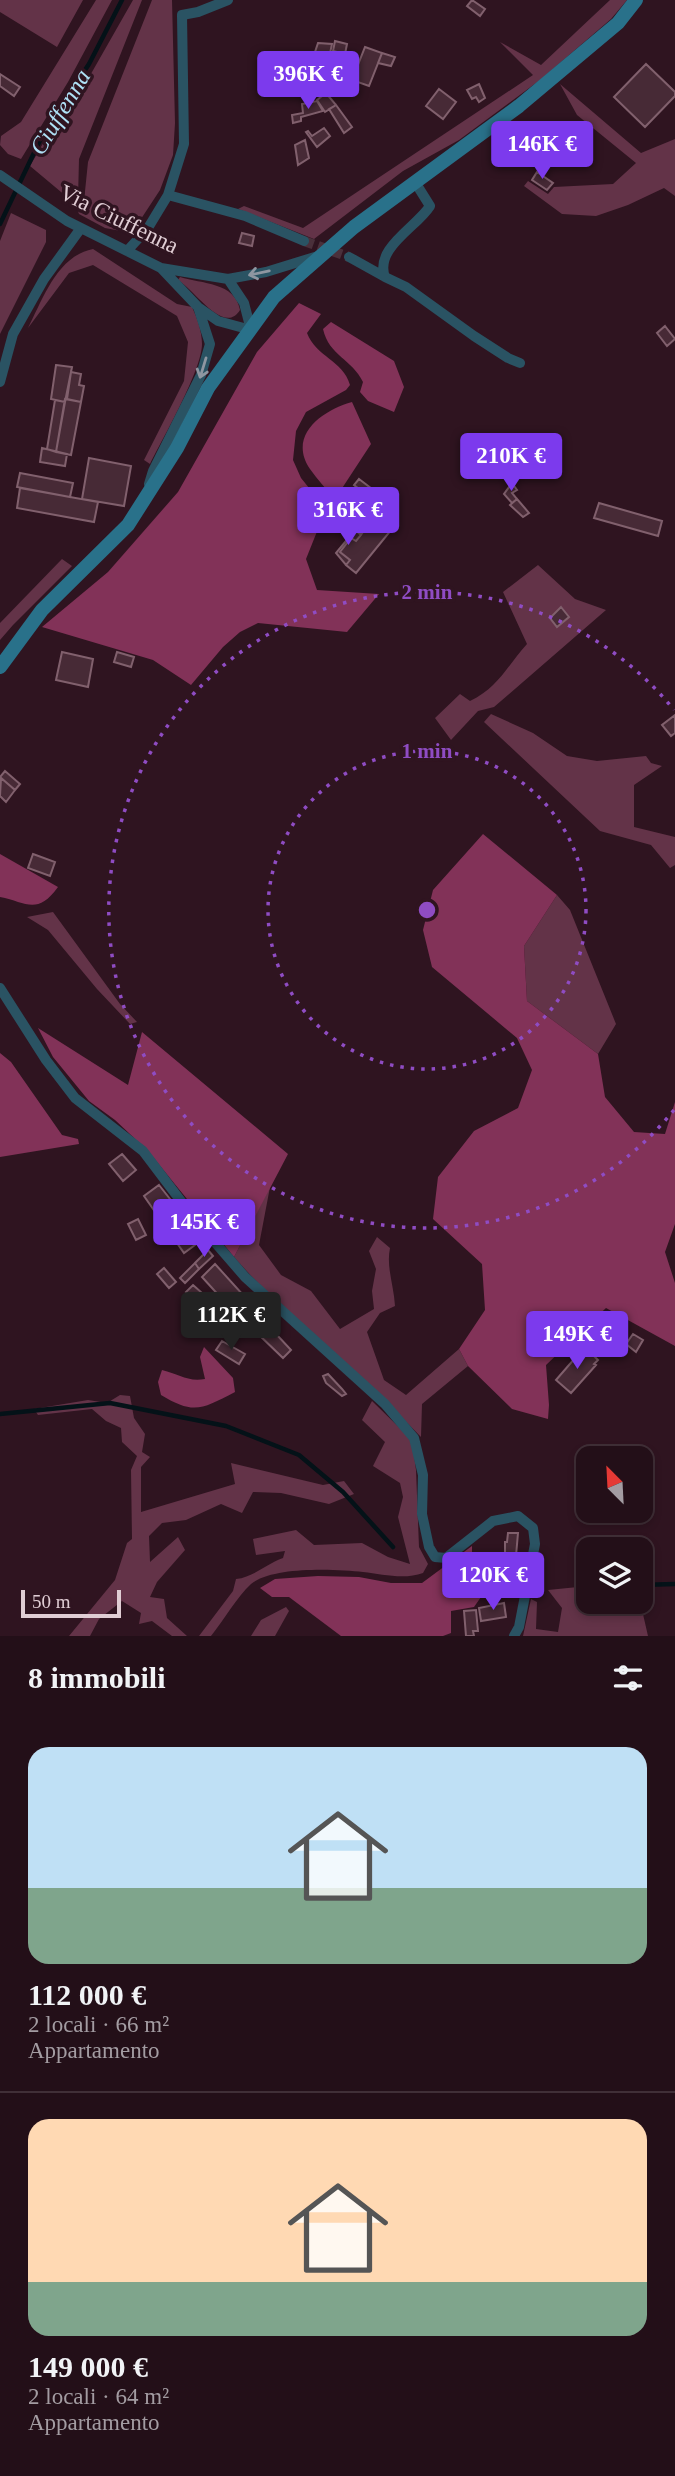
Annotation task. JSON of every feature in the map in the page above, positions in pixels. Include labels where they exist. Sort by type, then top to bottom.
[{"type":"main road","points":[[0,667],[42,610],[128,525],[177,448],[208,388],[274,297],[354,227],[519,106],[618,23],[636,0]]},
{"type":"street","points":[[127,251],[148,228],[168,195],[184,144],[182,15],[198,12],[228,0]]},
{"type":"street","name":"Via Ciuffenna","points":[[0,175],[54,213],[161,268],[228,279],[266,272],[325,253]]},
{"type":"street","points":[[386,277],[383,270],[388,252],[406,231],[424,216],[430,206],[415,183]]},
{"type":"street","points":[[168,195],[244,216],[304,241]]},
{"type":"street","points":[[0,382],[13,334],[44,279],[81,228]]},
{"type":"street","points":[[349,257],[406,287],[492,348],[520,363]]},
{"type":"street","points":[[161,268],[198,307],[218,321],[251,330],[244,303],[228,279]]},
{"type":"street","points":[[145,499],[153,471],[201,375],[210,344],[198,307]]},
{"type":"street","points":[[0,988],[46,1060],[75,1098],[143,1152],[193,1217],[245,1277],[385,1404],[414,1438],[423,1475],[422,1514],[429,1547],[435,1557],[446,1558],[493,1521],[518,1516],[533,1528],[535,1544],[519,1627],[514,1636]]},
{"type":"shaded area","points":[[0,0],[83,0],[57,47],[0,12]]},
{"type":"shaded area","points":[[96,0],[112,0],[68,82],[21,159],[8,154],[0,145],[1,136],[21,122]]},
{"type":"shaded area","points":[[133,0],[142,0],[79,159],[78,199],[73,202],[30,166],[45,140],[59,130]]},
{"type":"shaded area","points":[[152,0],[172,0],[175,123],[173,155],[160,190],[137,225],[126,232],[105,228],[79,214],[77,209],[84,201],[88,162]]},
{"type":"shaded area","points":[[610,0],[627,0],[611,19],[540,80],[459,140],[403,171],[314,239],[238,209],[244,206],[303,228],[533,75],[500,42],[541,65]]},
{"type":"shaded area","points":[[560,84],[641,153],[675,139],[675,196],[664,188],[596,216],[562,214],[524,186],[528,181],[548,194],[554,187],[613,184],[636,163],[577,115]]},
{"type":"shaded area","points":[[11,213],[46,230],[46,242],[0,334],[0,241]]},
{"type":"shaded area","points":[[93,249],[177,304],[192,307],[200,329],[202,344],[196,370],[150,464],[144,460],[184,381],[188,342],[177,316],[93,265],[69,273],[28,328],[61,269],[80,253]]},
{"type":"shaded area","points":[[180,277],[225,289],[237,301],[240,310],[233,317],[218,315],[178,280]]},
{"type":"shaded area","points":[[299,303],[321,314],[307,333],[317,348],[342,370],[350,385],[346,390],[306,412],[296,431],[293,460],[301,478],[326,509],[306,559],[317,590],[379,594],[347,632],[258,623],[240,632],[223,647],[191,685],[153,660],[42,627],[108,572],[178,492],[257,352]]},
{"type":"shaded area","points":[[331,322],[394,361],[404,387],[394,412],[368,401],[360,392],[363,382],[358,374],[335,352],[326,338],[323,329]]},
{"type":"shaded area","points":[[352,402],[371,444],[335,499],[310,469],[304,457],[303,445],[306,435],[320,418]]},
{"type":"shaded area","points":[[62,559],[72,566],[0,640],[0,623]]},
{"type":"shaded area","points":[[538,565],[575,599],[606,610],[494,707],[478,711],[451,740],[435,718],[460,694],[470,701],[488,690],[527,644],[503,592]]},
{"type":"shaded area","points":[[491,714],[533,733],[567,756],[597,761],[646,756],[651,763],[662,766],[634,785],[634,827],[675,837],[675,865],[670,868],[651,845],[600,831],[484,722]]},
{"type":"shaded area","points":[[483,834],[557,895],[524,946],[527,1001],[598,1054],[605,1097],[634,1132],[665,1134],[675,1102],[675,1224],[665,1252],[675,1283],[675,1346],[606,1308],[546,1365],[548,1419],[512,1409],[468,1366],[459,1349],[485,1310],[482,1264],[433,1219],[438,1177],[474,1131],[518,1108],[532,1070],[517,1038],[432,967],[423,930],[433,890]]},
{"type":"shaded area","points":[[0,854],[58,887],[44,902],[37,904],[24,904],[0,897]]},
{"type":"shaded area","points":[[557,895],[570,910],[616,1024],[598,1054],[527,1001],[524,946]]},
{"type":"shaded area","points":[[53,912],[120,1004],[137,1022],[130,1024],[48,930],[27,917]]},
{"type":"shaded area","points":[[38,1028],[128,1085],[142,1032],[288,1154],[234,1257],[148,1151],[115,1120],[89,1101],[53,1057]]},
{"type":"shaded area","points":[[0,1053],[11,1062],[62,1135],[78,1139],[79,1144],[0,1157]]},
{"type":"shaded area","points":[[270,1187],[259,1245],[281,1275],[311,1291],[340,1329],[374,1309],[372,1291],[376,1269],[369,1251],[377,1237],[390,1248],[395,1306],[380,1313],[367,1332],[384,1380],[406,1395],[459,1349],[468,1366],[422,1404],[421,1437],[375,1391],[279,1304],[234,1257]]},
{"type":"shaded area","points":[[204,1347],[233,1378],[235,1392],[198,1407],[182,1405],[161,1395],[158,1382],[162,1370],[188,1379],[205,1379],[200,1357]]},
{"type":"shaded area","points":[[120,1395],[130,1396],[134,1418],[145,1434],[142,1452],[150,1457],[141,1467],[141,1512],[235,1484],[231,1463],[323,1485],[344,1481],[354,1494],[329,1504],[281,1493],[253,1492],[242,1513],[221,1504],[186,1520],[162,1523],[149,1536],[150,1562],[178,1537],[185,1550],[157,1582],[150,1597],[164,1599],[167,1618],[187,1636],[172,1636],[152,1621],[139,1624],[141,1613],[122,1601],[99,1619],[90,1636],[69,1636],[115,1580],[127,1543],[132,1539],[131,1470],[137,1456],[122,1442],[121,1428],[106,1421],[92,1409],[38,1415],[34,1409],[88,1400],[107,1403]]},
{"type":"shaded area","points":[[372,1401],[412,1440],[419,1547],[428,1564],[423,1573],[401,1576],[321,1570],[274,1574],[251,1584],[211,1636],[199,1636],[233,1591],[236,1579],[249,1576],[283,1558],[285,1551],[256,1555],[253,1539],[296,1530],[314,1545],[362,1543],[388,1557],[410,1564],[398,1517],[403,1497],[400,1483],[373,1466],[385,1442],[362,1420]]},
{"type":"shaded area","points":[[472,1546],[472,1567],[499,1584],[512,1585],[510,1590],[488,1587],[474,1607],[451,1611],[451,1633],[443,1636],[341,1636],[289,1597],[272,1597],[260,1588],[275,1579],[318,1576],[422,1583]]},
{"type":"shaded area","points":[[576,1587],[576,1614],[643,1614],[648,1636],[523,1636],[531,1599],[537,1602],[536,1629],[558,1632],[562,1608],[548,1590]]},
{"type":"shaded area","points":[[286,1607],[289,1611],[275,1636],[251,1636],[261,1620]]},
{"type":"building","points":[[472,0],[485,9],[480,16],[467,6]]},
{"type":"building","points":[[335,41],[347,44],[345,54],[333,51]]},
{"type":"building","points":[[318,43],[332,44],[329,58],[314,55]]},
{"type":"building","points":[[365,47],[382,53],[369,86],[352,80]]},
{"type":"building","points":[[294,53],[307,57],[304,67],[291,64]]},
{"type":"building","points":[[382,53],[395,57],[391,66],[378,63]]},
{"type":"building","points":[[646,64],[675,92],[675,96],[645,127],[614,97]]},
{"type":"building","points":[[330,71],[338,73],[335,88],[327,87]]},
{"type":"building","points":[[0,74],[20,87],[14,96],[0,86]]},
{"type":"building","points":[[265,77],[294,82],[292,90],[283,89],[281,94],[262,90]]},
{"type":"building","points":[[479,84],[485,98],[479,102],[476,97],[472,99],[467,90]]},
{"type":"building","points":[[439,89],[456,102],[443,119],[426,106]]},
{"type":"building","points":[[326,93],[336,105],[325,112],[317,100]]},
{"type":"building","points":[[317,101],[323,111],[301,117],[301,121],[293,123],[292,115],[303,113],[302,104]]},
{"type":"building","points":[[336,105],[352,127],[344,133],[329,109]]},
{"type":"building","points":[[324,128],[330,136],[317,147],[306,132],[312,136]]},
{"type":"building","points":[[305,140],[309,158],[298,165],[295,145]]},
{"type":"building","points":[[537,172],[553,183],[547,190],[532,180]]},
{"type":"building","points":[[242,233],[254,236],[252,246],[239,243]]},
{"type":"building","points":[[665,326],[675,339],[667,346],[657,333]]},
{"type":"building","points":[[56,365],[72,367],[65,402],[51,399]]},
{"type":"building","points":[[71,372],[81,374],[79,385],[84,386],[81,402],[67,399]]},
{"type":"building","points":[[65,399],[81,402],[71,455],[56,452]]},
{"type":"building","points":[[55,400],[65,402],[56,452],[47,449]]},
{"type":"building","points":[[42,448],[67,454],[65,466],[40,462]]},
{"type":"building","points":[[89,458],[131,466],[124,506],[82,499]]},
{"type":"building","points":[[20,473],[73,483],[70,497],[17,487]]},
{"type":"building","points":[[359,479],[372,489],[367,495],[354,485]]},
{"type":"building","points":[[512,483],[517,490],[512,493],[517,499],[512,503],[504,494]]},
{"type":"building","points":[[20,488],[98,502],[94,522],[17,508]]},
{"type":"building","points":[[517,499],[529,513],[523,517],[510,505]]},
{"type":"building","points":[[599,503],[662,521],[658,536],[594,518]]},
{"type":"building","points":[[378,519],[392,529],[356,573],[346,565],[350,560],[340,552],[351,538],[356,541],[371,522],[374,525]]},
{"type":"building","points":[[355,530],[361,535],[356,541],[351,538],[340,552],[350,560],[346,565],[336,553]]},
{"type":"building","points":[[561,607],[569,617],[557,627],[550,618]]},
{"type":"building","points":[[62,652],[93,659],[88,687],[56,680]]},
{"type":"building","points":[[117,652],[134,657],[131,667],[114,662]]},
{"type":"building","points":[[675,715],[675,733],[671,736],[662,725]]},
{"type":"building","points":[[5,771],[20,784],[15,790],[0,777]]},
{"type":"building","points":[[1,778],[15,790],[6,802],[0,796]]},
{"type":"building","points":[[33,854],[55,862],[50,876],[28,868]]},
{"type":"building","points":[[122,1154],[136,1170],[123,1181],[109,1164]]},
{"type":"building","points":[[159,1185],[177,1208],[160,1219],[144,1196]]},
{"type":"building","points":[[138,1219],[146,1235],[136,1240],[128,1224]]},
{"type":"building","points":[[181,1224],[195,1245],[184,1253],[170,1233]]},
{"type":"building","points":[[208,1250],[213,1256],[199,1269],[195,1263]]},
{"type":"building","points":[[195,1263],[199,1269],[185,1283],[180,1278]]},
{"type":"building","points":[[215,1264],[244,1296],[238,1302],[241,1304],[233,1311],[202,1277]]},
{"type":"building","points":[[164,1268],[176,1282],[169,1288],[157,1274]]},
{"type":"building","points":[[193,1285],[202,1293],[195,1301],[186,1292]]},
{"type":"building","points":[[263,1320],[291,1350],[283,1358],[254,1330]]},
{"type":"building","points":[[633,1334],[643,1340],[636,1352],[626,1344]]},
{"type":"building","points":[[222,1341],[245,1354],[239,1364],[216,1350]]},
{"type":"building","points":[[582,1350],[586,1354],[589,1351],[598,1360],[571,1393],[556,1380]]},
{"type":"building","points":[[328,1374],[346,1394],[342,1396],[326,1383],[323,1376]]},
{"type":"building","points":[[508,1533],[518,1533],[515,1567],[505,1566],[505,1542]]},
{"type":"building","points":[[504,1603],[506,1617],[481,1621],[479,1608]]},
{"type":"building","points":[[476,1610],[478,1631],[473,1631],[474,1636],[466,1636],[464,1611]]},
{"type":"waterway","name":"Ciuffenna","points":[[0,224],[44,132],[89,64],[122,0]]},
{"type":"waterway","points":[[0,1414],[110,1403],[226,1426],[299,1455],[343,1492],[393,1547]]},
{"type":"waterway","points":[[653,1585],[675,1584]]},
{"type":"tunnel","points":[[304,241],[349,257]]}]
